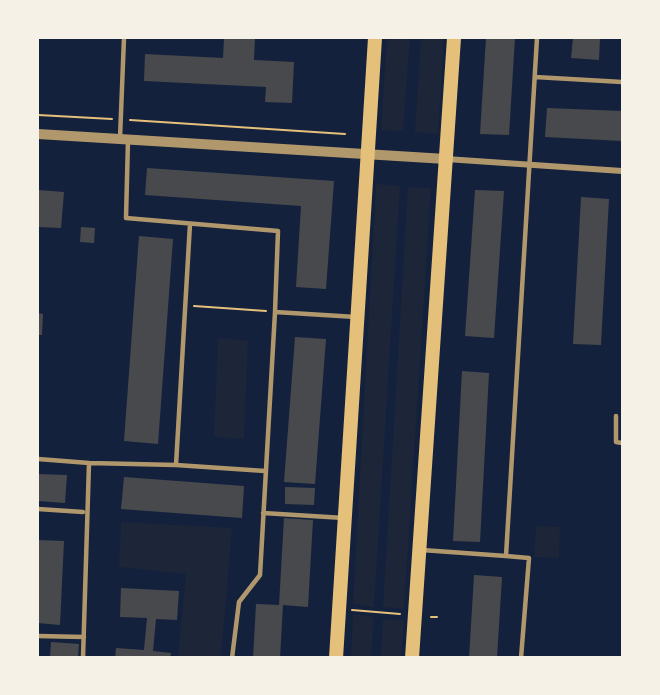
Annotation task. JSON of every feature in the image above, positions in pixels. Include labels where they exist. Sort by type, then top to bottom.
[{"type":"main road","points":[[336,657],[375,38]]},
{"type":"main road","points":[[412,657],[454,38]]},
{"type":"street","points":[[38,134],[622,171]]},
{"type":"lane","points":[[124,38],[120,120],[124,139],[126,218],[278,231],[260,575],[239,602],[232,657]]},
{"type":"lane","points":[[506,556],[537,38]]},
{"type":"lane","points":[[535,77],[622,82]]},
{"type":"lane","points":[[176,465],[190,224]]},
{"type":"lane","points":[[275,312],[356,317]]},
{"type":"lane","points":[[616,416],[616,442],[622,443]]},
{"type":"lane","points":[[38,459],[265,471]]},
{"type":"lane","points":[[83,657],[89,463]]},
{"type":"lane","points":[[38,509],[83,512]]},
{"type":"lane","points":[[263,513],[345,518]]},
{"type":"lane","points":[[421,550],[528,558],[521,657]]},
{"type":"lane","points":[[38,636],[84,637]]},
{"type":"path","points":[[38,115],[345,134]]},
{"type":"path","points":[[186,306],[275,312]]},
{"type":"path","points":[[352,610],[404,615]]},
{"type":"path","points":[[431,617],[437,617]]},
{"type":"shaded area","points":[[387,38],[410,38],[403,131],[381,130]]},
{"type":"shaded area","points":[[421,38],[444,38],[438,134],[415,132]]},
{"type":"shaded area","points":[[376,184],[400,186],[374,607],[353,604]]},
{"type":"shaded area","points":[[408,187],[431,188],[404,609],[383,607]]},
{"type":"shaded area","points":[[218,338],[248,341],[244,439],[214,437]]},
{"type":"shaded area","points":[[121,522],[232,528],[221,657],[178,657],[186,574],[119,567]]},
{"type":"shaded area","points":[[536,526],[560,527],[559,558],[534,557]]},
{"type":"shaded area","points":[[353,614],[374,617],[371,657],[351,657]]},
{"type":"shaded area","points":[[383,619],[404,621],[401,657],[381,657]]},
{"type":"building","points":[[224,38],[255,38],[254,60],[294,62],[292,103],[265,102],[266,87],[144,81],[145,54],[223,58]]},
{"type":"building","points":[[486,38],[515,38],[509,135],[480,134]]},
{"type":"building","points":[[573,38],[600,38],[599,60],[571,58]]},
{"type":"building","points":[[547,108],[622,111],[622,141],[545,137]]},
{"type":"building","points":[[147,168],[334,181],[326,289],[296,287],[301,206],[145,195]]},
{"type":"building","points":[[38,190],[64,192],[61,228],[38,227]]},
{"type":"building","points":[[475,190],[504,191],[494,338],[465,336]]},
{"type":"building","points":[[581,197],[609,199],[601,345],[573,344]]},
{"type":"building","points":[[81,227],[95,228],[94,243],[80,242]]},
{"type":"building","points":[[139,236],[173,239],[158,444],[124,441]]},
{"type":"building","points":[[38,313],[43,314],[42,335],[38,335]]},
{"type":"building","points":[[295,337],[326,339],[315,484],[284,482]]},
{"type":"building","points":[[462,371],[489,373],[480,542],[453,541]]},
{"type":"building","points":[[38,474],[67,475],[65,503],[38,501]]},
{"type":"building","points":[[124,477],[244,486],[242,518],[121,509]]},
{"type":"building","points":[[285,487],[315,488],[314,505],[285,504]]},
{"type":"building","points":[[284,518],[313,520],[308,607],[283,605],[280,658],[253,658],[256,604],[279,605]]},
{"type":"building","points":[[38,540],[64,541],[60,625],[38,623]]},
{"type":"building","points":[[474,575],[502,577],[497,658],[469,658]]},
{"type":"building","points":[[121,588],[179,591],[177,620],[156,619],[153,651],[171,653],[170,658],[115,658],[116,648],[144,650],[147,618],[120,617]]},
{"type":"building","points":[[51,642],[79,644],[78,658],[50,658]]}]
